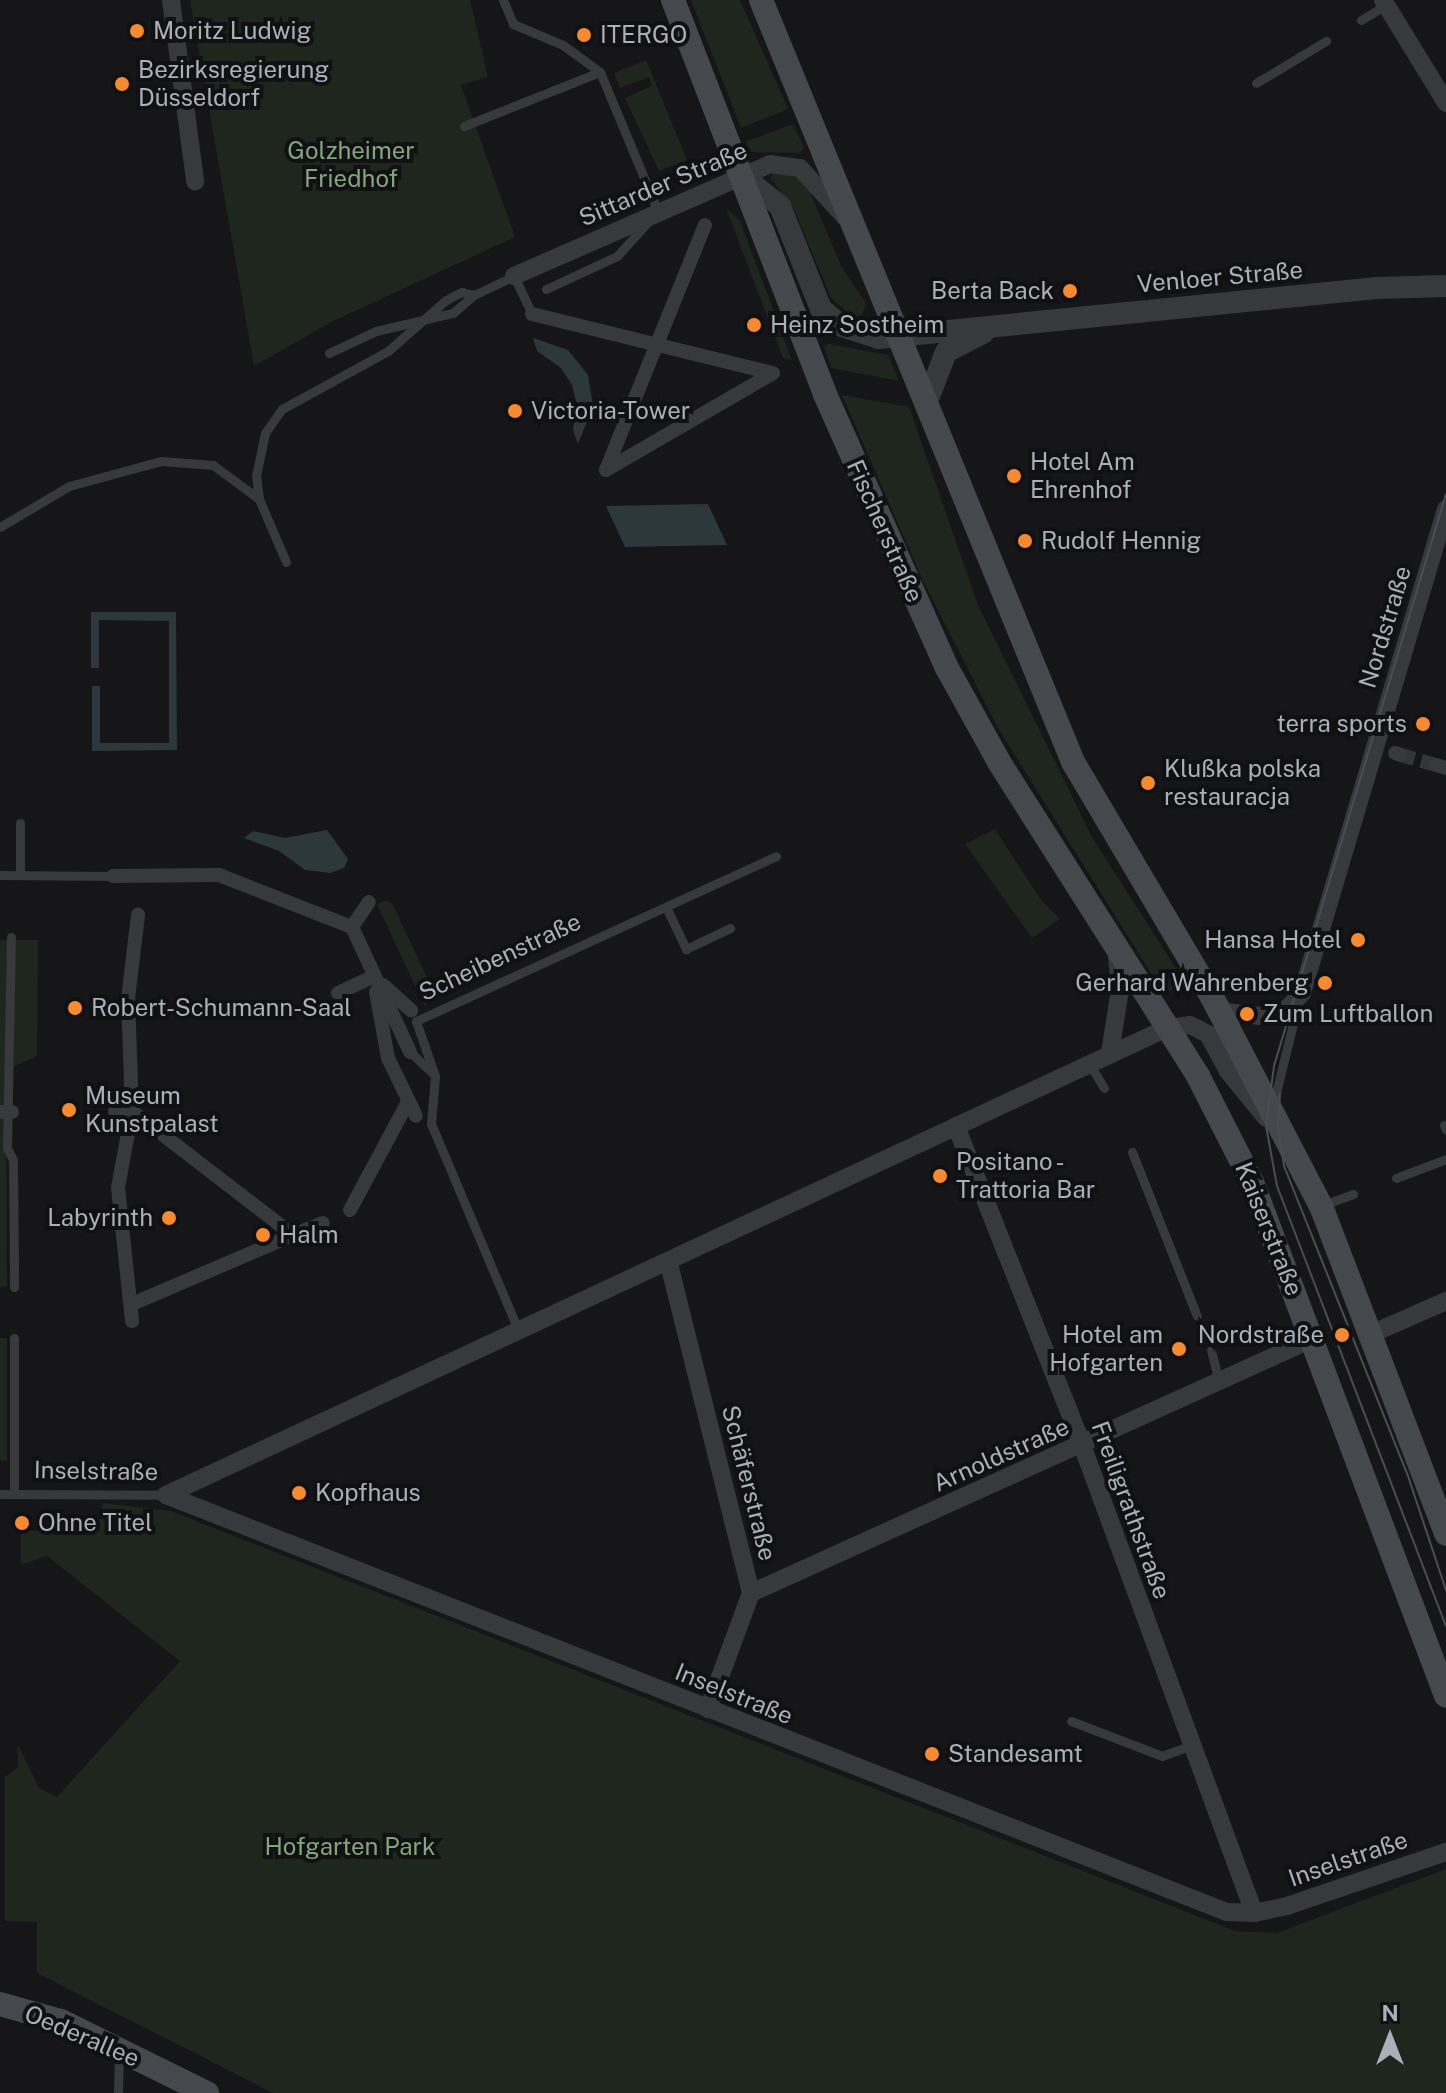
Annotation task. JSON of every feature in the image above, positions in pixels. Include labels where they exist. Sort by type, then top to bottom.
[{"type":"main road","name":"Fischerstraße","points":[[673,0],[820,383],[935,643],[999,762],[1117,954],[1167,1028]]},
{"type":"main road","points":[[761,0],[1073,762],[1219,1011]]},
{"type":"main road","name":"Kaiserstraße","points":[[1219,1011],[1321,1206],[1446,1534]]},
{"type":"main road","name":"Kaiserstraße","points":[[1167,1028],[1252,1182],[1446,1696]]},
{"type":"main road","name":"Oederallee","points":[[0,2004],[61,2021],[207,2093]]},
{"type":"street","points":[[171,0],[195,181]]},
{"type":"street","points":[[1384,3],[1446,103]]},
{"type":"street","name":"Sittarder Straße","points":[[514,276],[661,209],[770,164],[793,165],[854,227]]},
{"type":"street","name":"Venloer Straße","points":[[741,175],[780,206],[829,319],[860,335],[896,336],[1377,288],[1446,286]]},
{"type":"street","points":[[532,314],[657,344],[773,373],[606,470],[612,456],[657,344],[705,225]]},
{"type":"street","name":"Venloer Straße","points":[[926,404],[946,352],[999,326]]},
{"type":"street","name":"Nordstraße","points":[[1302,993],[1438,563],[1446,509]]},
{"type":"street","points":[[113,876],[138,881],[219,875],[352,927],[374,976],[387,1017],[388,1058],[416,1116]]},
{"type":"street","points":[[352,927],[369,902]]},
{"type":"street","points":[[132,1321],[118,1188],[132,1111],[128,999],[138,915]]},
{"type":"street","points":[[1110,1053],[1120,990],[1117,954]]},
{"type":"street","points":[[374,976],[411,1013]]},
{"type":"street","points":[[338,993],[374,976]]},
{"type":"street","points":[[1219,1011],[1268,1017],[1289,1007],[1302,993]]},
{"type":"street","points":[[387,1017],[411,1013]]},
{"type":"street","points":[[387,1017],[416,1046],[388,1058]]},
{"type":"street","name":"Kaiserstraße","points":[[1167,1028],[1190,1025],[1208,1034],[1228,1071],[1286,1142]]},
{"type":"street","points":[[166,1495],[519,1334],[1089,1062],[1167,1028]]},
{"type":"street","points":[[350,1210],[408,1102]]},
{"type":"street","points":[[115,1111],[132,1111],[293,1235]]},
{"type":"street","name":"Freiligrathstraße","points":[[956,1126],[1082,1445],[1254,1913]]},
{"type":"street","points":[[132,1304],[323,1223]]},
{"type":"street","name":"Schäferstraße","points":[[669,1264],[751,1593],[708,1709]]},
{"type":"street","points":[[1371,1334],[1446,1301]]},
{"type":"street","name":"Arnoldstraße","points":[[751,1593],[1312,1339]]},
{"type":"street","name":"Inselstraße","points":[[166,1495],[1227,1912],[1254,1913],[1446,1852]]},
{"type":"lane","points":[[503,0],[513,24],[563,45],[600,72],[661,209],[617,256],[546,289]]},
{"type":"lane","points":[[1361,20],[1384,3]]},
{"type":"lane","points":[[1256,83],[1326,41]]},
{"type":"lane","points":[[464,126],[600,72]]},
{"type":"lane","points":[[514,276],[532,314]]},
{"type":"lane","name":"Sittarder Straße","points":[[259,499],[259,453],[282,409],[388,351],[416,322],[446,300],[462,292],[474,295],[514,276]]},
{"type":"lane","points":[[329,353],[376,331],[416,322]]},
{"type":"lane","points":[[0,527],[17,521],[69,486],[161,461],[213,465],[259,499],[286,562]]},
{"type":"lane","points":[[14,879],[20,823]]},
{"type":"lane","name":"Scheibenstraße","points":[[519,1334],[431,1124],[435,1076],[416,1046],[411,1013],[666,907],[776,856]]},
{"type":"lane","points":[[0,875],[14,879],[113,876]]},
{"type":"lane","points":[[666,907],[686,949],[730,928]]},
{"type":"lane","points":[[11,937],[7,1112],[14,1287]]},
{"type":"lane","points":[[1273,1116],[1277,1077],[1302,993]]},
{"type":"lane","points":[[416,1046],[435,1076]]},
{"type":"lane","points":[[1089,1062],[1104,1088]]},
{"type":"lane","points":[[416,1116],[431,1124]]},
{"type":"lane","points":[[1132,1152],[1197,1316]]},
{"type":"lane","points":[[1396,1178],[1446,1159]]},
{"type":"lane","points":[[1321,1206],[1353,1194]]},
{"type":"lane","points":[[14,1338],[14,1494]]},
{"type":"lane","points":[[1211,1350],[1219,1381]]},
{"type":"lane","name":"Inselstraße","points":[[0,1494],[166,1495]]},
{"type":"lane","points":[[1071,1721],[1162,1756],[1192,1745]]},
{"type":"lane","points":[[118,2093],[120,2050]]},
{"type":"green space","name":"Golzheimer Friedhof","points":[[190,0],[470,0],[488,77],[461,85],[515,237],[331,322],[254,366]]},
{"type":"green space","points":[[691,0],[740,0],[788,109],[741,128]]},
{"type":"green space","points":[[646,60],[687,160],[659,171],[625,98],[652,86],[649,77],[620,88],[614,73]]},
{"type":"green space","points":[[793,124],[804,148],[800,153],[750,152],[746,142]]},
{"type":"green space","points":[[775,172],[793,173],[808,187],[841,266],[866,303],[862,315],[854,318],[831,298],[793,207],[770,178]]},
{"type":"green space","points":[[726,208],[740,221],[792,360],[783,358]]},
{"type":"green space","points":[[829,344],[888,355],[899,381],[831,368],[824,346]]},
{"type":"green space","points":[[842,395],[909,407],[978,605],[1092,837],[1186,984],[1164,994],[998,728],[924,583]]},
{"type":"green space","points":[[995,829],[1041,900],[1060,919],[1032,938],[965,844]]},
{"type":"green space","points":[[386,900],[392,903],[437,999],[424,1005],[377,904]]},
{"type":"green space","points":[[0,940],[38,940],[37,1056],[6,1070],[7,1287],[0,1287]]},
{"type":"green space","points":[[0,1338],[7,1338],[7,1461],[0,1461]]},
{"type":"green space","name":"Hofgarten Park","points":[[103,1503],[171,1511],[1235,1931],[1277,1933],[1446,1869],[1446,2093],[273,2093],[37,1973],[37,1922],[5,1921],[5,1777],[18,1767],[18,1745],[39,1788],[57,1797],[180,1661],[47,1556],[21,1565],[21,1531],[96,1529]]},
{"type":"shaded area","points":[[533,338],[568,350],[588,375],[593,406],[578,444],[573,430],[577,405],[572,385],[561,368],[537,351]]},
{"type":"shaded area","points":[[708,504],[727,545],[625,547],[606,506]]},
{"type":"shaded area","points":[[91,612],[176,612],[177,750],[92,751],[92,686],[100,686],[100,743],[169,743],[169,621],[99,620],[99,668],[91,668]]},
{"type":"shaded area","points":[[327,830],[348,859],[344,868],[330,873],[305,870],[279,851],[244,838],[253,831],[285,838]]},
{"type":"tunnel","points":[[1401,755],[1436,765]]},
{"type":"tram line","points":[[1446,494],[1274,1066],[1266,1126],[1277,1186],[1446,1626]]},
{"type":"tram line","points":[[1280,1093],[1278,1126],[1284,1166],[1409,1479],[1446,1590]]},
{"type":"place","name":"Moritz Ludwig","points":[[137,31]]},
{"type":"place","name":"ITERGO","points":[[584,35]]},
{"type":"place","name":"Bezirksregierung Düsseldorf","points":[[122,84]]},
{"type":"place","name":"Berta Back","points":[[1070,291]]},
{"type":"place","name":"Heinz Sostheim","points":[[754,325]]},
{"type":"place","name":"Victoria-Tower","points":[[515,411]]},
{"type":"place","name":"Hotel Am Ehrenhof","points":[[1014,476]]},
{"type":"place","name":"Rudolf Hennig","points":[[1025,541]]},
{"type":"place","name":"terra sports","points":[[1423,724]]},
{"type":"place","name":"Klußka polska restauracja","points":[[1148,783]]},
{"type":"place","name":"Hansa Hotel","points":[[1358,940]]},
{"type":"place","name":"Gerhard Wahrenberg","points":[[1325,983]]},
{"type":"place","name":"Robert-Schumann-Saal","points":[[75,1008]]},
{"type":"place","name":"Zum Luftballon","points":[[1247,1014]]},
{"type":"place","name":"Museum Kunstpalast","points":[[69,1110]]},
{"type":"place","name":"Positano - Trattoria Bar","points":[[940,1176]]},
{"type":"place","name":"Labyrinth","points":[[169,1218]]},
{"type":"place","name":"Halm","points":[[263,1235]]},
{"type":"place","name":"Nordstraße","points":[[1342,1335]]},
{"type":"place","name":"Hotel am Hofgarten","points":[[1179,1349]]},
{"type":"place","name":"Kopfhaus","points":[[299,1493]]},
{"type":"place","name":"Ohne Titel","points":[[22,1523]]},
{"type":"place","name":"Standesamt","points":[[932,1754]]}]
